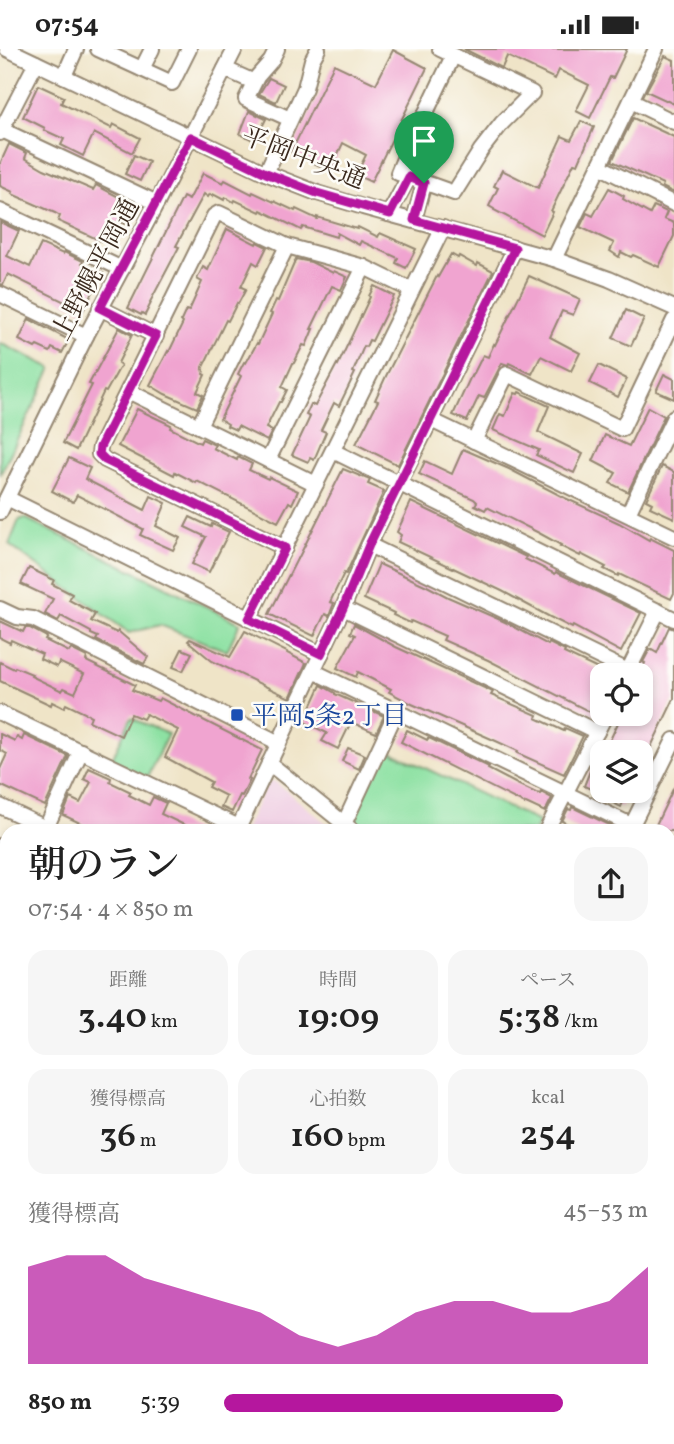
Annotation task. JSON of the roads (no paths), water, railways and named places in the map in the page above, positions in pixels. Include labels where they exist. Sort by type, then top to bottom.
[{"type":"street","name":"平岡中央通","points":[[7,49],[266,173],[317,193],[554,259],[609,279],[674,308]]},
{"type":"street","points":[[64,76],[76,49]]},
{"type":"street","points":[[98,49],[172,83],[189,49]]},
{"type":"street","points":[[142,69],[152,49]]},
{"type":"street","name":"上野幌平岡通","points":[[0,512],[100,308],[235,49]]},
{"type":"street","points":[[277,49],[257,77],[246,99],[290,119]]},
{"type":"street","points":[[266,173],[305,88],[317,49]]},
{"type":"street","points":[[554,259],[656,49]]},
{"type":"street","points":[[446,52],[532,93],[487,142],[454,193],[398,173],[446,52]]},
{"type":"street","points":[[36,63],[1,131],[157,203]]},
{"type":"street","points":[[225,69],[254,82]]},
{"type":"street","points":[[631,101],[674,122]]},
{"type":"street","points":[[599,166],[674,204]]},
{"type":"street","points":[[390,214],[409,177]]},
{"type":"street","points":[[414,220],[424,183]]},
{"type":"street","points":[[0,211],[122,269]]},
{"type":"street","points":[[285,548],[105,460],[99,454],[100,447],[214,216],[219,213],[287,246],[364,267],[411,290]]},
{"type":"street","points":[[249,619],[443,228]]},
{"type":"street","points":[[199,426],[287,246]]},
{"type":"street","points":[[240,824],[343,608],[369,545],[515,248]]},
{"type":"street","points":[[268,460],[364,267]]},
{"type":"street","points":[[0,294],[86,336]]},
{"type":"street","points":[[100,308],[156,336]]},
{"type":"street","points":[[474,441],[507,374],[622,429],[674,320]]},
{"type":"street","points":[[128,391],[316,484]]},
{"type":"street","points":[[628,514],[674,417]]},
{"type":"street","points":[[431,420],[674,537]]},
{"type":"street","points":[[332,451],[674,619]]},
{"type":"street","points":[[8,498],[321,654]]},
{"type":"street","points":[[369,545],[607,663]]},
{"type":"street","points":[[343,608],[597,733]]},
{"type":"street","points":[[0,609],[17,617],[33,619],[279,743]]},
{"type":"street","points":[[632,663],[658,611]]},
{"type":"street","points":[[313,671],[566,793],[623,824]]},
{"type":"street","points":[[351,824],[397,710]]},
{"type":"street","points":[[0,713],[228,824]]},
{"type":"street","points":[[550,824],[600,726]]},
{"type":"street","points":[[632,824],[674,740]]},
{"type":"street","points":[[51,824],[81,751]]},
{"type":"street","points":[[269,763],[344,824]]},
{"type":"street","points":[[0,806],[37,824]]},
{"type":"place","name":"平岡5条2丁目","points":[[237,715]]}]
